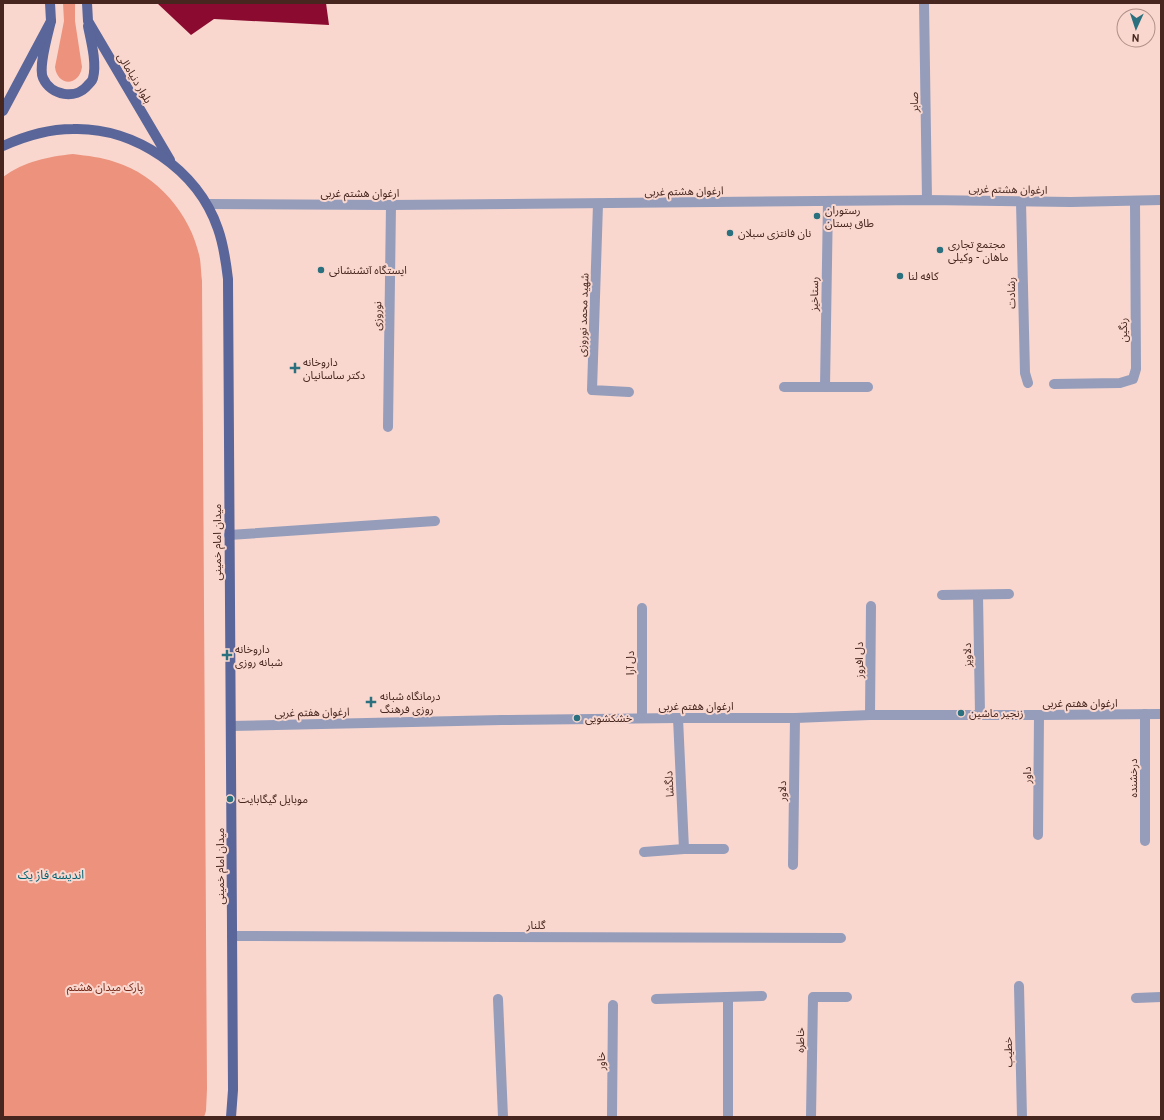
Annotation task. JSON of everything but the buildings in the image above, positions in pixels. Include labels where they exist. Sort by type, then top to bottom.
[{"type":"main road","points":[[50,3],[51,21],[42,67],[43,78],[50,88],[60,94],[72,95],[85,90],[93,79],[95,67],[88,21]]},
{"type":"main road","name":"بلوار دنیامالی","points":[[87,3],[88,21],[172,164]]},
{"type":"main road","points":[[3,111],[51,21]]},
{"type":"main road","name":"میدان امام خمینی","points":[[3,146],[20,138],[46,131],[73,128],[100,131],[126,137],[150,148],[172,164],[191,182],[206,204],[218,228],[225,254],[228,280],[233,1090],[231,1117]]},
{"type":"street","name":"صابر","points":[[924,3],[927,200]]},
{"type":"street","name":"ارغوان هشتم غربی","points":[[206,204],[391,205],[927,200],[1021,202],[1161,200]]},
{"type":"street","name":"رستاخیز","points":[[825,387],[828,201]]},
{"type":"street","name":"رنگین","points":[[1054,384],[1120,383],[1133,380],[1136,368],[1135,201]]},
{"type":"street","name":"رشادت","points":[[1021,202],[1025,373],[1028,383]]},
{"type":"street","name":"شهید محمد نوروزی","points":[[598,204],[592,390],[630,392]]},
{"type":"street","name":"نوروزی","points":[[388,428],[391,205]]},
{"type":"street","points":[[784,387],[868,387]]},
{"type":"street","points":[[229,534],[435,522]]},
{"type":"street","points":[[942,595],[1009,594]]},
{"type":"street","name":"دلاویز","points":[[978,595],[980,714]]},
{"type":"street","name":"دل افروز","points":[[870,715],[871,606]]},
{"type":"street","name":"دل آرا","points":[[642,608],[642,718]]},
{"type":"street","name":"درخشنده","points":[[1145,714],[1145,841]]},
{"type":"street","name":"ارغوان هفتم غربی","points":[[231,726],[642,718],[795,718],[870,715],[1161,714]]},
{"type":"street","name":"داور","points":[[1038,835],[1039,715]]},
{"type":"street","name":"دلگشا","points":[[678,718],[684,849]]},
{"type":"street","name":"دلاور","points":[[793,865],[795,718]]},
{"type":"street","points":[[644,852],[684,849],[724,849]]},
{"type":"street","name":"گلنار","points":[[232,936],[841,938]]},
{"type":"street","name":"خطیب","points":[[1019,986],[1022,1117]]},
{"type":"street","points":[[656,999],[762,996]]},
{"type":"street","points":[[728,997],[728,1117]]},
{"type":"street","name":"خاطره","points":[[811,1117],[813,997],[847,997]]},
{"type":"street","points":[[1136,998],[1161,997]]},
{"type":"street","points":[[498,999],[503,1117]]},
{"type":"street","name":"خاور","points":[[612,1117],[613,1005]]},
{"type":"green space","points":[[63,3],[75,3],[75,21],[82,67],[77,78],[68,82],[60,78],[55,67],[64,21]]},
{"type":"green space","name":"پارک میدان هشتم","points":[[73,154],[100,158],[131,168],[159,187],[171,199],[181,213],[196,243],[200,259],[202,281],[207,1089],[206,1111],[204,1117],[3,1117],[3,177],[28,163]]},
{"type":"place","name":"رستوران طاق بستان","points":[[817,216]]},
{"type":"place","name":"نان فانتزی سبلان","points":[[730,233]]},
{"type":"place","name":"مجتمع تجاری ماهان - وکیلی","points":[[940,250]]},
{"type":"place","name":"ایستگاه آتشنشانی","points":[[321,270]]},
{"type":"place","name":"کافه لنا","points":[[900,276]]},
{"type":"place","name":"داروخانه دکتر ساسانیان","points":[[295,368]]},
{"type":"place","name":"داروخانه شبانه روزی","points":[[227,655]]},
{"type":"place","name":"درمانگاه شبانه روزی فرهنگ","points":[[371,702]]},
{"type":"place","name":"زنجیر ماشین","points":[[961,713]]},
{"type":"place","name":"خشکشویی","points":[[577,718]]},
{"type":"place","name":"موبایل گیگابایت","points":[[230,799]]},
{"type":"district","name":"اندیشه فاز یک","points":[[51,875]]}]
